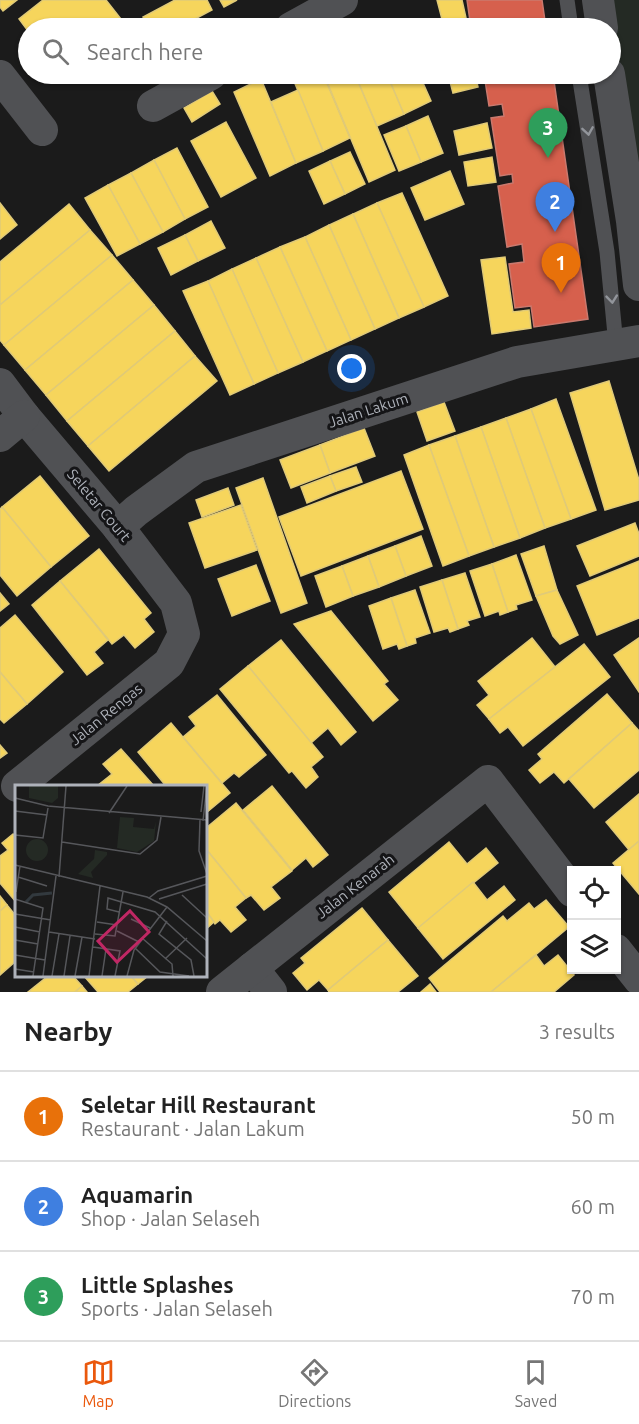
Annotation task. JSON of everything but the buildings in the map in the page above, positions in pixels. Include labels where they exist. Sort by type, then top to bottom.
[{"type":"street","points":[[309,18],[342,0]]},
{"type":"street","points":[[598,0],[601,18]]},
{"type":"street","points":[[0,76],[42,130]]},
{"type":"street","points":[[153,106],[193,84]]},
{"type":"street","points":[[611,84],[635,221],[639,285]]},
{"type":"street","name":"Jalan Lakum","points":[[118,527],[196,467],[517,362],[628,343]]},
{"type":"street","name":"Seletar Court","points":[[0,384],[24,416],[118,527],[176,603],[184,634]]},
{"type":"street","points":[[0,436],[24,416]]},
{"type":"street","name":"Jalan Rengas","points":[[19,785],[169,663],[184,634]]},
{"type":"street","name":"Jalan Kenarah","points":[[222,992],[261,980],[488,781],[567,884]]},
{"type":"street","name":"Jalan Rengas","points":[[0,800],[15,789]]},
{"type":"street","points":[[621,957],[639,980]]},
{"type":"lane","points":[[567,0],[570,18]]},
{"type":"lane","points":[[581,84],[607,252],[628,343]]},
{"type":"shaded area","points":[[605,0],[639,0],[639,214],[618,84],[621,84],[621,18],[608,18]]},
{"type":"place","name":"Little Splashes","points":[[548,158]]},
{"type":"place","name":"Aquamarin","points":[[555,232]]},
{"type":"place","name":"Seletar Hill Restaurant","points":[[561,293]]}]
